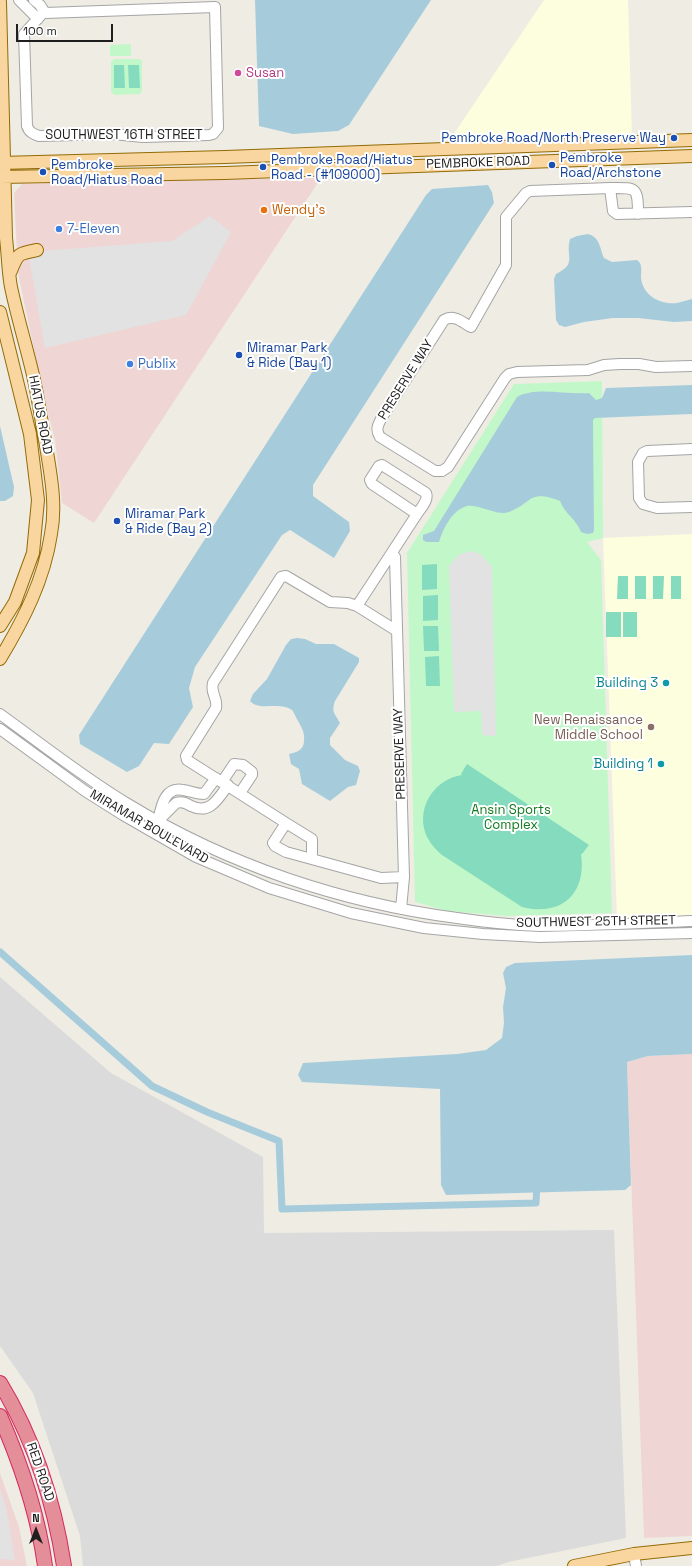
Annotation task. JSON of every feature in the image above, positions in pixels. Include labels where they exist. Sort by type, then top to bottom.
[{"type":"highway","name":"RED ROAD","points":[[0,1383],[12,1402],[26,1432],[51,1499],[64,1566]]},
{"type":"highway","points":[[0,1403],[7,1409],[32,1468],[43,1477]]},
{"type":"highway","name":"RED ROAD","points":[[0,1416],[10,1438],[33,1502],[45,1566]]},
{"type":"main road","name":"HIATUS ROAD","points":[[0,2],[2,177],[9,275],[26,351],[33,374],[49,461],[53,502],[52,532],[46,558],[27,611],[0,659]]},
{"type":"main road","name":"PEMBROKE ROAD","points":[[3,162],[226,157],[692,140]]},
{"type":"main road","points":[[443,149],[443,165]]},
{"type":"main road","name":"PEMBROKE ROAD","points":[[2,177],[225,173],[692,156]]},
{"type":"main road","points":[[225,173],[226,157]]},
{"type":"main road","points":[[9,275],[16,259],[22,252],[37,250]]},
{"type":"main road","name":"HIATUS ROAD","points":[[0,312],[30,434],[38,500],[33,553],[15,602],[0,626]]},
{"type":"main road","points":[[34,463],[49,461]]},
{"type":"main road","points":[[574,1566],[635,1560],[692,1548]]},
{"type":"street","points":[[19,0],[42,15]]},
{"type":"street","points":[[34,0],[40,5],[42,15]]},
{"type":"street","name":"SOUTHWEST 16TH STREET","points":[[215,7],[217,131],[209,135],[158,137],[113,134],[39,136],[31,132],[27,126],[24,34],[42,15],[215,7]]},
{"type":"street","points":[[638,214],[638,196],[634,190],[629,188],[610,188],[613,211],[617,214],[638,214],[692,212]]},
{"type":"street","name":"PRESERVE WAY","points":[[610,188],[530,191],[526,193],[506,217],[506,265],[471,327],[454,317],[449,317],[444,320],[382,417],[377,427],[378,432],[380,436],[436,471],[442,471],[448,467],[509,374],[516,372],[588,370],[604,365],[620,364],[639,364],[656,367],[692,366]]},
{"type":"street","points":[[692,448],[643,452],[638,462],[639,498],[643,504],[657,508],[692,507]]},
{"type":"street","points":[[357,606],[427,499],[426,493],[382,465],[379,466],[370,480],[372,484],[417,514]]},
{"type":"street","name":"PRESERVE WAY","points":[[392,553],[395,557],[404,877],[401,909]]},
{"type":"street","points":[[312,859],[312,839],[187,760],[186,756],[216,708],[216,699],[212,692],[213,683],[281,577],[286,576],[330,602],[348,603],[357,606],[397,631]]},
{"type":"street","name":"MIRAMAR BOULEVARD","points":[[0,714],[64,762],[128,805],[203,844],[266,872]]},
{"type":"street","name":"MIRAMAR BOULEVARD","points":[[0,729],[85,791],[123,815],[196,857],[267,886]]},
{"type":"street","points":[[158,821],[176,803],[185,802],[198,809],[205,809],[212,806],[222,782],[234,764],[243,765],[252,772],[252,775],[240,793]]},
{"type":"street","points":[[158,821],[163,802],[168,794],[173,790],[181,789],[196,794],[204,794],[209,789],[222,782]]},
{"type":"street","points":[[286,823],[273,843],[275,846],[286,852],[381,878],[404,877]]},
{"type":"street","name":"SOUTHWEST 25TH STREET","points":[[266,872],[350,898],[421,913],[485,922],[538,926],[692,921]]},
{"type":"street","name":"SOUTHWEST 25TH STREET","points":[[267,886],[351,914],[424,928],[483,934],[540,937],[692,933]]},
{"type":"shaded area","points":[[544,0],[628,0],[632,134],[456,138],[455,132]]},
{"type":"shaded area","points":[[321,178],[94,523],[62,503],[55,440],[45,402],[18,273],[14,193],[22,184],[110,181]]},
{"type":"shaded area","points":[[210,216],[231,232],[186,315],[45,348],[28,252],[172,241]]},
{"type":"shaded area","name":"New Renaissance Middle School","points":[[692,534],[692,916],[617,918],[603,538]]},
{"type":"shaded area","points":[[470,551],[481,554],[492,567],[496,736],[482,735],[481,711],[454,712],[449,566],[458,555]]},
{"type":"shaded area","points":[[0,977],[111,1073],[263,1157],[264,1233],[614,1230],[626,1538],[508,1562],[497,1566],[83,1566],[80,1536],[33,1393],[0,1346]]},
{"type":"shaded area","points":[[692,1054],[692,1536],[644,1538],[627,1062],[648,1056]]},
{"type":"shaded area","points":[[0,1473],[19,1527],[27,1566],[0,1566]]},
{"type":"shaded area","points":[[0,1489],[6,1507],[15,1560],[0,1559]]},
{"type":"green space","points":[[131,44],[131,56],[110,56],[110,45]]},
{"type":"green space","points":[[114,59],[140,59],[142,61],[142,91],[140,94],[114,95],[111,91],[111,62]]},
{"type":"green space","points":[[114,65],[124,65],[125,88],[114,88]]},
{"type":"green space","points":[[128,65],[139,65],[140,88],[129,88]]},
{"type":"green space","name":"Ansin Sports Complex","points":[[602,381],[603,538],[587,542],[601,560],[612,913],[506,916],[447,911],[415,902],[407,553],[514,384]]},
{"type":"green space","points":[[437,564],[437,589],[422,590],[422,565]]},
{"type":"green space","points":[[618,576],[628,576],[628,599],[617,599]]},
{"type":"green space","points":[[635,576],[646,576],[646,599],[635,599]]},
{"type":"green space","points":[[653,576],[664,576],[663,599],[653,599]]},
{"type":"green space","points":[[671,576],[681,576],[681,599],[671,599]]},
{"type":"green space","points":[[438,595],[438,620],[423,621],[423,596]]},
{"type":"green space","points":[[606,612],[621,612],[621,637],[606,637]]},
{"type":"green space","points":[[623,612],[637,612],[637,637],[623,637]]},
{"type":"green space","points":[[423,626],[438,626],[439,651],[424,651]]},
{"type":"green space","points":[[439,656],[440,686],[426,686],[425,657]]},
{"type":"green space","points":[[467,764],[589,845],[581,854],[582,868],[580,881],[575,891],[568,899],[549,909],[522,907],[442,855],[432,845],[426,835],[423,822],[426,804],[430,795],[436,788],[452,778],[462,775],[461,774]]},
{"type":"water","points":[[255,0],[431,0],[349,125],[338,131],[293,134],[259,126]]},
{"type":"water","points":[[488,185],[492,192],[494,203],[313,485],[313,496],[349,522],[350,531],[334,558],[290,530],[282,535],[195,667],[189,688],[193,707],[169,744],[154,743],[139,766],[127,772],[80,744],[79,735],[426,195],[432,189]]},
{"type":"water","points":[[588,234],[597,241],[604,258],[612,262],[637,260],[641,268],[642,283],[648,294],[653,298],[671,303],[692,299],[692,321],[674,322],[638,318],[613,318],[584,322],[565,327],[559,325],[556,320],[554,279],[556,274],[563,270],[569,263],[570,239]]},
{"type":"water","points":[[692,385],[692,414],[595,418],[593,420],[593,533],[587,534],[581,532],[560,501],[542,496],[536,497],[506,513],[499,513],[467,506],[457,511],[449,521],[439,542],[426,542],[423,540],[423,535],[434,531],[517,397],[524,394],[542,391],[589,393],[596,400],[602,398],[606,388]]},
{"type":"water","points":[[0,426],[14,487],[13,496],[5,501],[0,501]]},
{"type":"water","points":[[291,639],[305,639],[316,644],[334,644],[359,658],[359,662],[335,701],[334,711],[340,723],[330,738],[330,745],[345,760],[358,766],[360,771],[356,785],[348,787],[330,801],[302,784],[299,769],[291,764],[289,754],[301,749],[304,744],[304,733],[293,711],[287,707],[281,706],[259,706],[250,701],[253,694],[267,679],[286,645]]},
{"type":"water","points":[[692,955],[692,1054],[648,1056],[627,1062],[631,1185],[625,1190],[446,1195],[441,1185],[440,1089],[302,1082],[298,1075],[303,1063],[457,1054],[486,1050],[502,1038],[504,1023],[503,1007],[506,988],[503,973],[506,967],[515,963]]},
{"type":"waterway","points":[[0,952],[152,1086],[207,1112],[279,1141],[282,1209],[536,1203],[537,1184]]},
{"type":"place","name":"Susan","points":[[238,73]]},
{"type":"place","name":"Pembroke Road/North Preserve Way","points":[[674,138]]},
{"type":"place","name":"Pembroke Road/Archstone","points":[[552,165]]},
{"type":"place","name":"Pembroke Road/Hiatus Road - (#109000)","points":[[263,167]]},
{"type":"place","name":"Pembroke Road/Hiatus Road","points":[[43,172]]},
{"type":"place","name":"Wendy's","points":[[264,210]]},
{"type":"place","name":"7-Eleven","points":[[59,229]]},
{"type":"place","name":"Miramar Park & Ride (Bay 1)","points":[[239,355]]},
{"type":"place","name":"Publix","points":[[130,364]]},
{"type":"place","name":"Miramar Park & Ride (Bay 2)","points":[[117,521]]},
{"type":"place","name":"Building 3","points":[[666,683]]},
{"type":"place","name":"New Renaissance Middle School","points":[[651,727]]},
{"type":"place","name":"Building 1","points":[[661,764]]}]
